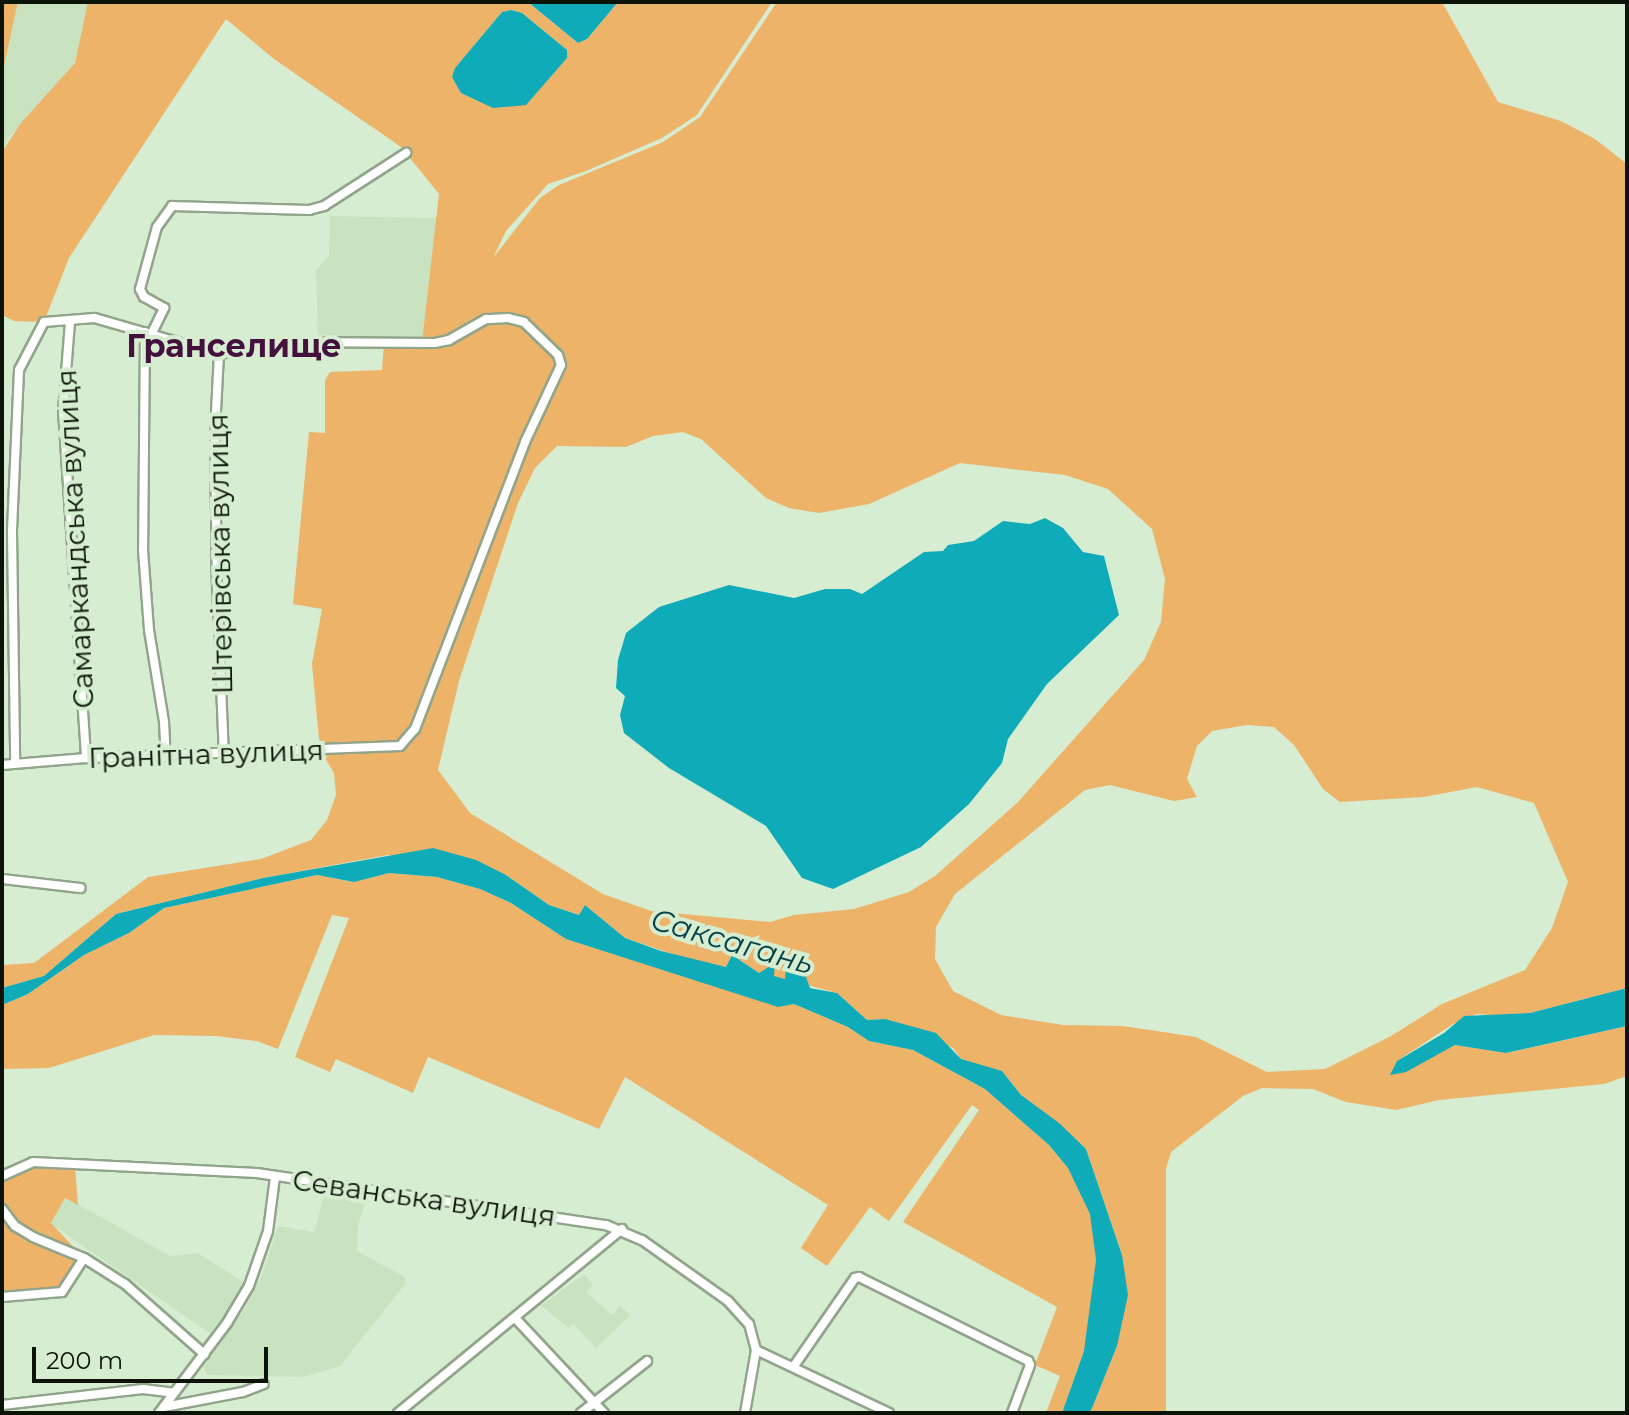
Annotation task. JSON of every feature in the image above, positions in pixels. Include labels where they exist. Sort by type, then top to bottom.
[{"type":"street","points":[[166,757],[164,722],[149,630],[141,512],[148,333],[164,308],[144,297],[140,289],[157,227],[172,206],[309,210],[324,206],[406,153]]},
{"type":"street","points":[[15,762],[7,534],[19,370],[44,322],[70,322],[87,317],[219,354]]},
{"type":"street","name":"Гранітна вулиця","points":[[2,765],[86,758],[394,748],[415,729],[525,442],[561,365],[558,355],[524,322],[499,317],[486,319],[449,340],[435,343],[289,342],[219,354]]},
{"type":"street","name":"Самаркандська вулиця","points":[[70,322],[63,410],[86,758]]},
{"type":"street","name":"Штерівська вулиця","points":[[219,354],[215,431],[224,755]]},
{"type":"street","points":[[2,879],[80,888]]},
{"type":"street","name":"Севанська вулиця","points":[[2,1176],[33,1162],[275,1177],[622,1229],[665,1254],[728,1301],[749,1324],[756,1350]]},
{"type":"street","points":[[161,1410],[227,1323],[257,1268],[268,1231],[275,1177]]},
{"type":"street","points":[[2,1209],[15,1226],[33,1237],[84,1258],[141,1297],[204,1354]]},
{"type":"street","points":[[398,1413],[622,1229]]},
{"type":"street","points":[[2,1297],[62,1292],[84,1258]]},
{"type":"street","points":[[794,1366],[855,1278],[859,1277],[1028,1361],[1028,1371],[1012,1413]]},
{"type":"street","points":[[516,1319],[604,1413]]},
{"type":"street","points":[[745,1413],[756,1350],[889,1413]]},
{"type":"street","points":[[581,1413],[647,1361]]},
{"type":"street","points":[[161,1410],[243,1392],[264,1384]]},
{"type":"street","points":[[2,1405],[143,1389],[174,1393]]},
{"type":"shaded area","points":[[2,2],[18,2],[2,75]]},
{"type":"shaded area","points":[[18,2],[88,2],[75,63],[8,139],[2,152],[2,75]]},
{"type":"shaded area","points":[[88,2],[528,2],[578,43],[587,39],[618,2],[772,2],[697,115],[662,138],[548,184],[506,231],[493,258],[540,198],[559,185],[663,142],[700,117],[777,2],[1442,2],[1498,102],[1561,121],[1595,139],[1627,164],[1627,988],[1530,1013],[1504,1016],[1477,1014],[1453,1024],[1397,1061],[1433,1055],[1455,1045],[1507,1053],[1627,1026],[1627,1076],[1604,1084],[1439,1100],[1396,1110],[1346,1102],[1313,1089],[1262,1088],[1243,1096],[1171,1152],[1166,1169],[1166,1413],[1090,1413],[1117,1346],[1122,1255],[1086,1149],[1021,1095],[1002,1071],[974,1065],[961,1059],[953,1048],[885,1019],[867,1020],[837,993],[773,976],[775,965],[759,973],[732,955],[726,967],[699,963],[625,938],[585,905],[579,915],[549,905],[506,875],[388,855],[263,878],[116,914],[44,976],[2,988],[2,965],[34,963],[148,877],[261,859],[311,840],[327,820],[336,795],[334,773],[320,750],[312,664],[322,609],[293,604],[309,432],[325,433],[325,380],[330,372],[382,370],[384,343],[422,342],[439,194],[401,147],[274,59],[226,19],[69,258],[44,322],[14,321],[2,315],[2,152],[21,123],[75,63]],"holes":[[[511,10],[522,13],[567,50],[567,58],[526,104],[493,107],[461,93],[455,68],[502,12]],[[683,432],[701,439],[766,498],[789,508],[819,513],[869,504],[960,463],[1065,475],[1108,489],[1152,529],[1165,579],[1161,622],[1144,660],[1018,802],[935,876],[909,892],[854,909],[794,915],[770,922],[651,911],[603,894],[470,813],[438,770],[459,681],[518,503],[535,468],[557,446],[626,447],[653,436]],[[1247,725],[1274,727],[1294,745],[1323,789],[1340,802],[1424,797],[1477,787],[1534,803],[1568,882],[1552,928],[1525,970],[1442,1004],[1391,1036],[1325,1069],[1267,1072],[1196,1037],[1123,1026],[1063,1025],[1001,1015],[953,991],[935,959],[936,927],[955,894],[1085,790],[1110,785],[1174,801],[1197,797],[1187,779],[1197,746],[1212,731]]]},
{"type":"shaded area","points":[[330,216],[437,218],[422,342],[318,343],[316,270],[329,256]]},
{"type":"shaded area","points":[[389,873],[437,877],[480,889],[511,903],[566,939],[778,1006],[794,1004],[848,1027],[869,1041],[913,1050],[985,1089],[1049,1145],[1068,1168],[1091,1214],[1096,1260],[1092,1305],[1084,1351],[1062,1413],[1046,1413],[1060,1376],[1035,1365],[1057,1307],[903,1222],[979,1110],[972,1105],[889,1221],[870,1207],[827,1266],[801,1248],[828,1205],[625,1077],[599,1129],[428,1057],[413,1093],[336,1059],[330,1072],[295,1057],[349,918],[332,915],[278,1049],[257,1041],[216,1036],[154,1035],[49,1068],[2,1069],[2,1005],[28,994],[84,955],[129,933],[164,908],[317,875],[353,882]]},
{"type":"shaded area","points":[[26,1164],[75,1165],[78,1205],[65,1198],[51,1223],[84,1258],[62,1292],[2,1297],[2,1176]]},
{"type":"shaded area","points":[[327,1186],[364,1191],[366,1201],[358,1225],[357,1251],[405,1277],[406,1283],[340,1366],[304,1377],[207,1375],[203,1367],[244,1310],[262,1276],[278,1226],[314,1232]]},
{"type":"shaded area","points":[[65,1197],[170,1256],[198,1253],[246,1284],[236,1304],[211,1334],[51,1224]]},
{"type":"shaded area","points":[[584,1274],[593,1285],[586,1292],[612,1315],[620,1306],[630,1315],[596,1348],[573,1324],[569,1328],[541,1306]]},
{"type":"water","points":[[528,2],[618,2],[587,39],[578,43]]},
{"type":"water","points":[[511,10],[522,13],[567,50],[567,58],[526,105],[493,108],[461,93],[452,77],[455,68],[502,12]]},
{"type":"water","points":[[1045,518],[1063,528],[1083,552],[1104,556],[1119,615],[1047,684],[1008,739],[1002,763],[969,804],[921,847],[833,889],[802,878],[766,826],[669,768],[624,733],[620,715],[625,696],[616,688],[618,660],[626,633],[659,607],[729,585],[794,598],[825,589],[850,589],[862,594],[924,552],[943,551],[948,545],[974,541],[1003,521],[1030,524]]},
{"type":"water","points":[[433,848],[476,860],[506,875],[549,905],[579,915],[585,905],[625,938],[661,951],[726,967],[732,955],[759,973],[775,963],[774,976],[785,979],[786,965],[802,966],[810,988],[837,993],[867,1020],[885,1019],[936,1033],[961,1059],[1002,1071],[1021,1095],[1059,1123],[1086,1149],[1122,1255],[1128,1295],[1117,1346],[1090,1413],[1062,1413],[1084,1351],[1096,1260],[1090,1214],[1068,1168],[1049,1145],[985,1089],[913,1050],[869,1041],[848,1027],[794,1004],[778,1007],[566,939],[511,903],[480,889],[437,877],[389,873],[354,882],[317,875],[164,908],[129,933],[84,955],[28,994],[2,1005],[2,988],[44,976],[116,914],[263,878]]},
{"type":"water","points":[[1627,988],[1627,1026],[1506,1053],[1455,1045],[1406,1072],[1390,1075],[1397,1061],[1444,1033],[1464,1016],[1530,1013]]},
{"type":"district","name":"Гранселище","points":[[234,346]]},
{"type":"water label","name":"Саксагань","points":[[732,942]]}]
